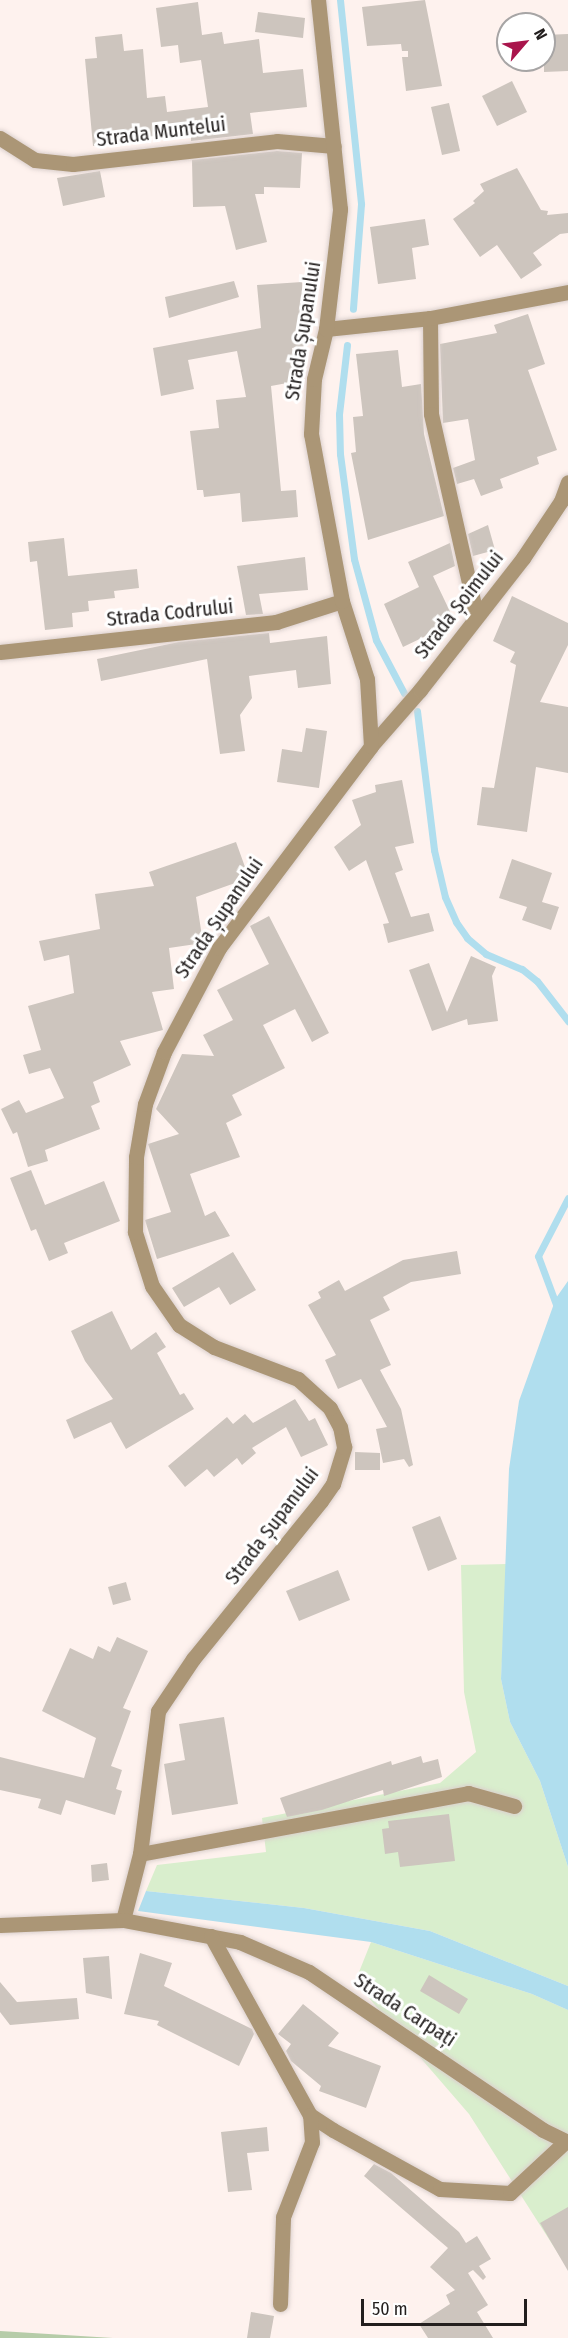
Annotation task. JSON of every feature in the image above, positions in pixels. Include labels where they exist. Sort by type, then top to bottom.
[{"type":"street","name":"Strada Șupanului","points":[[123,1920],[140,1854],[158,1711],[193,1659],[321,1501],[333,1484],[344,1448],[340,1427],[315,1392],[298,1379],[195,1337],[164,1306],[152,1286],[135,1232],[136,1157],[145,1104],[164,1052],[219,948],[371,746],[367,679],[342,601],[310,434],[314,379],[326,329],[340,219],[318,0]]},
{"type":"street","name":"Strada Muntelui","points":[[0,138],[35,159],[74,164],[277,141],[334,146]]},
{"type":"street","points":[[326,329],[430,318],[568,291]]},
{"type":"street","points":[[430,318],[431,414],[476,614]]},
{"type":"street","name":"Strada Șoimului","points":[[371,746],[420,690],[476,614],[547,525],[568,482]]},
{"type":"street","name":"Strada Codrului","points":[[0,652],[276,622],[342,601]]},
{"type":"street","points":[[140,1854],[468,1793],[480,1794],[514,1806]]},
{"type":"street","points":[[0,1925],[123,1920]]},
{"type":"street","name":"Strada Carpați","points":[[123,1920],[240,1942],[309,1972],[567,2141],[510,2193],[440,2189],[310,2115]]},
{"type":"street","points":[[211,1936],[310,2115],[312,2142],[283,2217],[280,2304]]},
{"type":"green space","points":[[507,1564],[501,1679],[510,1722],[540,1781],[568,1867],[568,1986],[430,1931],[304,1908],[146,1891],[157,1865],[266,1852],[262,1818],[440,1783],[476,1752],[464,1692],[461,1565]]},
{"type":"green space","points":[[371,1942],[532,1994],[568,2010],[568,2269],[469,2114],[355,1982]]},
{"type":"green space","points":[[0,2331],[113,2338],[0,2338]]},
{"type":"water","points":[[568,1281],[568,1867],[540,1781],[510,1722],[501,1679],[509,1469],[519,1401],[556,1298]]},
{"type":"water","points":[[146,1891],[304,1908],[430,1931],[568,1986],[568,2010],[532,1994],[371,1942],[138,1911]]},
{"type":"building","points":[[425,0],[442,86],[406,91],[402,57],[408,57],[408,51],[402,51],[401,44],[367,46],[362,7]]},
{"type":"building","points":[[198,2],[202,35],[222,32],[224,44],[259,39],[263,73],[303,69],[307,107],[250,113],[253,134],[191,141],[191,130],[93,146],[85,59],[97,58],[95,37],[122,34],[124,51],[143,49],[147,98],[165,96],[167,112],[208,107],[201,60],[180,63],[178,45],[161,47],[156,8]]},
{"type":"building","points":[[258,12],[305,18],[303,38],[255,32]]},
{"type":"building","points":[[556,34],[568,34],[568,71],[556,72]]},
{"type":"building","points":[[512,81],[527,112],[497,126],[482,96]]},
{"type":"building","points":[[449,103],[460,151],[442,155],[431,107]]},
{"type":"building","points":[[277,151],[302,153],[300,188],[264,187],[264,194],[255,194],[267,242],[236,250],[225,206],[193,207],[192,160]]},
{"type":"building","points":[[517,168],[541,210],[548,211],[547,215],[568,213],[568,233],[560,234],[533,253],[542,265],[521,279],[497,245],[480,257],[453,219],[475,203],[473,201],[484,191],[480,184]]},
{"type":"building","points":[[100,171],[105,197],[63,206],[57,178]]},
{"type":"building","points":[[425,219],[429,245],[412,248],[416,279],[378,284],[370,227]]},
{"type":"building","points":[[234,281],[239,297],[169,318],[165,297]]},
{"type":"building","points":[[302,282],[305,320],[301,320],[306,346],[292,348],[298,381],[271,386],[281,491],[296,490],[298,517],[242,522],[240,493],[204,497],[203,490],[197,490],[190,431],[219,428],[216,400],[246,397],[237,351],[188,360],[194,389],[161,396],[153,348],[261,328],[257,285]]},
{"type":"building","points":[[528,314],[545,364],[528,370],[557,450],[537,457],[539,464],[500,479],[503,488],[481,496],[474,479],[457,484],[453,468],[475,460],[468,419],[443,423],[440,344],[497,333],[494,325]]},
{"type":"building","points":[[398,350],[402,387],[421,384],[424,434],[444,516],[368,540],[351,453],[356,452],[353,417],[363,416],[356,354]]},
{"type":"building","points":[[488,525],[495,550],[473,556],[468,534]]},
{"type":"building","points":[[64,538],[68,576],[137,569],[139,588],[114,591],[115,598],[88,601],[89,611],[72,613],[73,627],[45,630],[37,561],[30,562],[28,542]]},
{"type":"building","points":[[450,543],[455,566],[433,576],[455,622],[403,647],[384,604],[419,587],[408,562]]},
{"type":"building","points":[[305,557],[308,590],[259,594],[263,614],[246,615],[237,566]]},
{"type":"building","points":[[512,596],[568,623],[568,645],[540,702],[568,707],[568,773],[536,767],[527,832],[477,825],[482,787],[494,788],[516,665],[510,662],[515,652],[493,641]]},
{"type":"building","points":[[269,633],[270,643],[327,636],[331,684],[298,688],[296,670],[249,676],[252,698],[240,715],[245,751],[220,754],[207,659],[101,681],[97,659],[179,642]]},
{"type":"building","points":[[306,728],[327,731],[319,788],[277,782],[282,749],[302,752]]},
{"type":"building","points":[[402,780],[414,843],[395,847],[403,870],[395,873],[411,917],[429,913],[434,931],[388,943],[383,924],[389,923],[366,860],[349,871],[334,847],[361,825],[352,800],[376,792],[375,785]]},
{"type":"building","points":[[236,842],[249,878],[196,897],[203,943],[169,948],[174,989],[152,992],[163,1030],[120,1041],[131,1065],[93,1082],[100,1102],[91,1106],[100,1129],[45,1150],[48,1161],[28,1167],[17,1132],[13,1134],[1,1109],[19,1100],[26,1113],[64,1098],[50,1068],[29,1074],[23,1055],[41,1050],[28,1006],[74,993],[69,955],[44,961],[39,941],[100,929],[95,894],[154,886],[149,872]]},
{"type":"building","points":[[512,859],[552,873],[542,902],[559,907],[551,930],[522,920],[527,907],[499,898]]},
{"type":"building","points":[[269,916],[329,1033],[312,1042],[295,1009],[263,1025],[285,1068],[232,1095],[242,1115],[226,1123],[240,1157],[190,1174],[205,1216],[215,1211],[230,1236],[157,1259],[145,1220],[171,1212],[148,1144],[179,1134],[156,1109],[182,1054],[214,1056],[203,1035],[233,1020],[217,990],[269,964],[250,926]]},
{"type":"building","points":[[471,956],[496,967],[492,976],[498,1021],[468,1025],[467,1019],[432,1031],[409,970],[429,963],[447,1012]]},
{"type":"building","points":[[31,1170],[45,1205],[104,1181],[120,1221],[64,1243],[68,1253],[49,1261],[36,1229],[31,1231],[10,1178]]},
{"type":"building","points":[[457,1251],[461,1274],[411,1282],[383,1297],[390,1310],[370,1320],[391,1365],[380,1370],[401,1409],[413,1465],[409,1467],[404,1459],[383,1463],[376,1429],[387,1427],[361,1379],[338,1389],[325,1360],[336,1355],[308,1305],[321,1298],[318,1292],[339,1280],[345,1291],[403,1260]]},
{"type":"building","points":[[233,1252],[256,1290],[230,1305],[219,1287],[184,1307],[172,1288]]},
{"type":"building","points":[[112,1311],[131,1350],[156,1332],[166,1347],[157,1353],[180,1395],[184,1393],[194,1409],[126,1449],[111,1422],[74,1439],[66,1420],[113,1399],[85,1361],[71,1331]]},
{"type":"building","points":[[295,1399],[309,1421],[315,1418],[328,1445],[301,1457],[286,1427],[252,1448],[256,1453],[242,1465],[237,1458],[214,1477],[207,1469],[185,1487],[168,1466],[227,1417],[233,1424],[245,1414],[253,1423]]},
{"type":"building","points":[[355,1452],[380,1453],[380,1470],[355,1470]]},
{"type":"building","points":[[440,1516],[457,1559],[428,1571],[412,1527]]},
{"type":"building","points":[[338,1570],[350,1600],[299,1621],[286,1591]]},
{"type":"building","points":[[126,1582],[131,1600],[113,1605],[108,1587]]},
{"type":"building","points":[[117,1637],[148,1651],[123,1708],[131,1711],[111,1766],[122,1770],[116,1789],[122,1791],[115,1815],[66,1800],[61,1815],[38,1808],[41,1799],[0,1790],[0,1757],[84,1778],[96,1738],[42,1711],[70,1648],[93,1659],[98,1646],[110,1652]]},
{"type":"building","points":[[224,1717],[238,1804],[172,1815],[164,1764],[185,1760],[179,1724]]},
{"type":"building","points":[[421,1756],[423,1763],[438,1759],[442,1777],[384,1796],[383,1790],[322,1810],[287,1817],[280,1798],[391,1761],[392,1765]]},
{"type":"building","points":[[449,1814],[455,1861],[400,1867],[398,1852],[385,1854],[382,1829],[389,1828],[388,1821]]},
{"type":"building","points":[[107,1863],[109,1880],[92,1882],[91,1865]]},
{"type":"building","points":[[140,1953],[172,1963],[164,1986],[252,2029],[254,2034],[239,2066],[157,2025],[159,2021],[124,2014]]},
{"type":"building","points":[[109,1956],[112,1999],[86,1993],[83,1958]]},
{"type":"building","points":[[429,1975],[468,1999],[459,2014],[420,1991]]},
{"type":"building","points":[[0,1982],[17,2002],[77,1998],[79,2019],[10,2025],[0,2012]]},
{"type":"building","points":[[303,2004],[339,2033],[328,2046],[381,2066],[366,2108],[319,2091],[321,2086],[291,2061],[286,2051],[291,2044],[278,2034]]},
{"type":"building","points":[[267,2127],[269,2151],[247,2153],[252,2190],[228,2192],[221,2132]]},
{"type":"building","points":[[374,2164],[391,2173],[459,2232],[466,2243],[477,2236],[491,2259],[479,2266],[486,2277],[483,2280],[473,2270],[468,2273],[488,2305],[477,2312],[493,2338],[428,2338],[419,2324],[450,2304],[446,2295],[455,2290],[430,2267],[448,2248],[364,2176]]},
{"type":"building","points":[[568,2207],[568,2271],[540,2223]]},
{"type":"building","points":[[251,2312],[274,2316],[270,2338],[247,2338]]},
{"type":"waterway","points":[[340,0],[361,204],[353,309]]},
{"type":"waterway","points":[[347,345],[339,414],[340,454],[354,559],[376,640],[404,693]]},
{"type":"waterway","points":[[417,711],[434,850],[445,897],[456,922],[467,938],[486,954],[522,969],[537,981],[568,1021]]},
{"type":"waterway","points":[[557,1307],[538,1256],[568,1198]]}]
